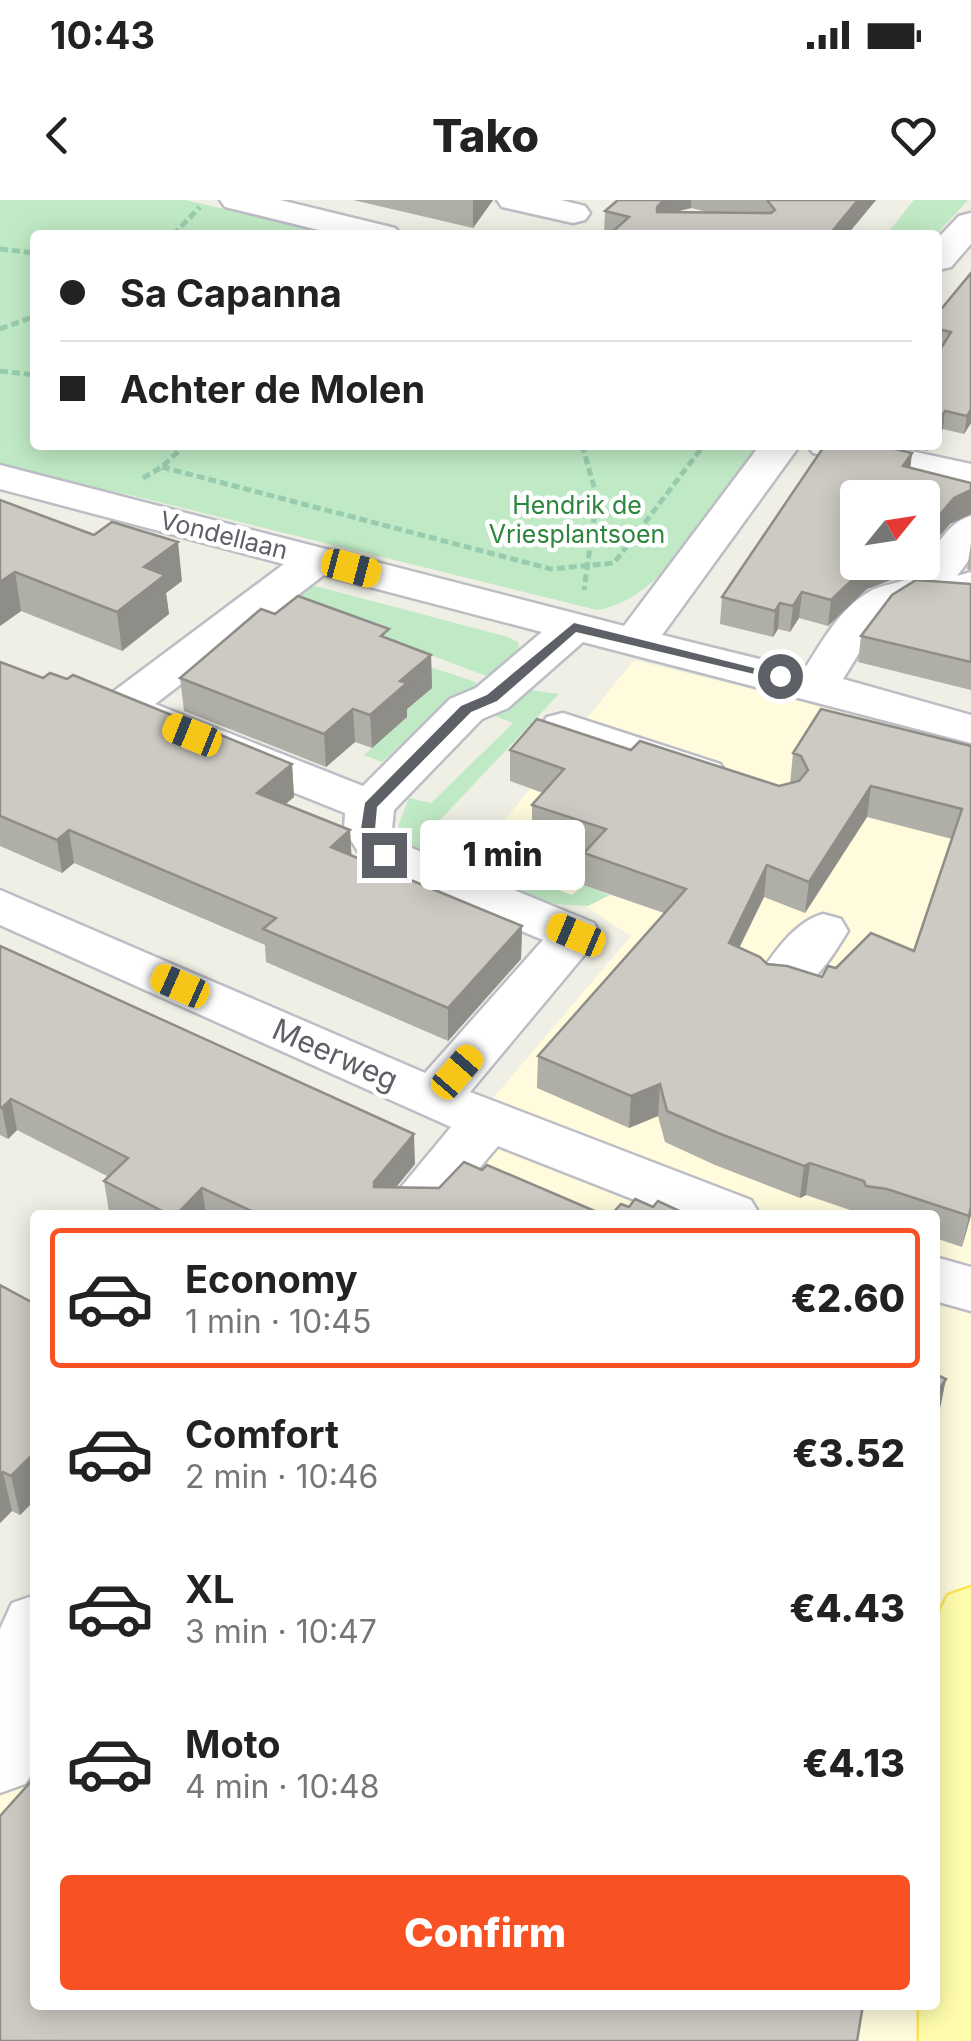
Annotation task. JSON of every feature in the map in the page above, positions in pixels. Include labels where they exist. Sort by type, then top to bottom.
[{"type":"main road","points":[[957,2041],[956,1952],[971,1615]]},
{"type":"street","points":[[236,200],[362,230]]},
{"type":"street","points":[[514,200],[569,216]]},
{"type":"street","points":[[942,255],[971,222]]},
{"type":"street","points":[[637,640],[776,450]]},
{"type":"street","points":[[850,450],[971,476]]},
{"type":"street","name":"Vondellaan","points":[[0,477],[971,729]]},
{"type":"street","points":[[924,588],[971,529]]},
{"type":"street","points":[[318,559],[122,707],[370,806]]},
{"type":"street","points":[[816,686],[874,603],[901,590],[924,588],[963,597],[971,585]]},
{"type":"street","points":[[433,1099],[576,935],[384,855],[368,829],[370,806],[466,709],[492,698],[574,627]]},
{"type":"street","points":[[563,727],[742,787]]},
{"type":"street","name":"Meerweg","points":[[0,906],[433,1099],[719,1210]]},
{"type":"street","points":[[782,980],[823,931]]},
{"type":"street","points":[[411,1210],[490,1118]]},
{"type":"street","points":[[940,1280],[971,1289]]},
{"type":"street","points":[[0,1762],[8,1753],[16,1684],[30,1639]]},
{"type":"path","points":[[178,230],[204,200]]},
{"type":"path","points":[[0,249],[30,252]]},
{"type":"path","points":[[0,329],[30,318]]},
{"type":"path","points":[[0,371],[30,375]]},
{"type":"path","points":[[574,627],[590,568],[597,497],[583,450]]},
{"type":"path","points":[[162,466],[552,569],[590,568],[614,563],[700,450]]},
{"type":"shaded area","points":[[634,660],[971,743],[971,2041],[0,2041],[0,1680],[30,1645],[30,2010],[940,2010],[940,1210],[398,1210],[631,936],[487,842]]},
{"type":"green space","name":"Hendrik de Vriesplantsoen","points":[[0,200],[185,200],[319,230],[30,230],[30,450],[757,450],[668,568],[622,602],[597,610],[130,495],[0,469]]},
{"type":"green space","points":[[914,200],[968,200],[941,230],[890,230]]},
{"type":"green space","points":[[312,585],[508,637],[518,642],[519,648],[489,677],[281,599]]},
{"type":"green space","points":[[424,665],[476,682],[477,687],[452,698],[382,762],[364,755],[407,717],[401,714]]},
{"type":"green space","points":[[531,690],[559,694],[424,837],[432,846],[572,895],[583,885],[610,895],[588,906],[553,904],[414,848],[398,826],[409,798],[431,803],[513,723],[492,715]]},
{"type":"building","points":[[618,200],[664,200],[657,212],[771,213],[775,210],[767,200],[858,200],[833,230],[615,230],[629,217],[605,211]]},
{"type":"building","points":[[971,273],[971,409],[967,416],[945,411],[942,416],[942,347],[951,332],[942,330],[942,308]]},
{"type":"building","points":[[822,450],[899,450],[912,453],[903,466],[971,483],[971,490],[954,498],[940,515],[940,480],[840,480],[840,580],[852,580],[831,600],[802,592],[793,606],[780,603],[775,611],[722,597]]},
{"type":"building","points":[[0,500],[94,535],[112,522],[178,542],[144,567],[165,575],[117,612],[15,572],[0,582]]},
{"type":"building","points":[[916,580],[971,584],[971,662],[861,636],[892,595]]},
{"type":"building","points":[[298,596],[389,629],[381,636],[431,655],[400,681],[407,683],[370,715],[353,709],[324,734],[180,678],[261,609],[275,614]]},
{"type":"building","points":[[0,662],[43,678],[50,673],[67,679],[73,675],[292,764],[257,793],[350,830],[331,847],[522,926],[448,1008],[263,929],[276,918],[69,830],[57,840],[0,816]]},
{"type":"building","points":[[821,709],[971,746],[969,1216],[866,1186],[864,1181],[810,1163],[804,1166],[718,1133],[667,1111],[660,1084],[631,1096],[538,1056],[686,889],[584,853],[606,829],[532,805],[564,769],[510,750],[537,719],[631,750],[640,741],[779,786],[799,781],[808,770],[801,756],[793,753]],"holes":[[[871,786],[962,809],[914,951],[871,933],[836,968],[828,966],[822,977],[767,964],[729,943],[767,865],[809,882]]]},
{"type":"building","points":[[0,946],[414,1134],[374,1182],[374,1187],[439,1188],[464,1162],[482,1170],[487,1165],[592,1210],[249,1210],[202,1188],[181,1210],[160,1210],[104,1181],[128,1158],[11,1099],[0,1107]]},
{"type":"building","points":[[635,1199],[653,1207],[658,1201],[677,1210],[616,1210],[621,1204],[629,1207]]},
{"type":"building","points":[[0,1285],[30,1301],[30,1457],[11,1476],[3,1472],[0,1475]]},
{"type":"building","points":[[30,1783],[30,2010],[862,2010],[857,2041],[0,2041],[0,1816]]},
{"type":"route","points":[[384,855],[368,829],[370,806],[466,709],[492,698],[574,627],[780,676]]}]
